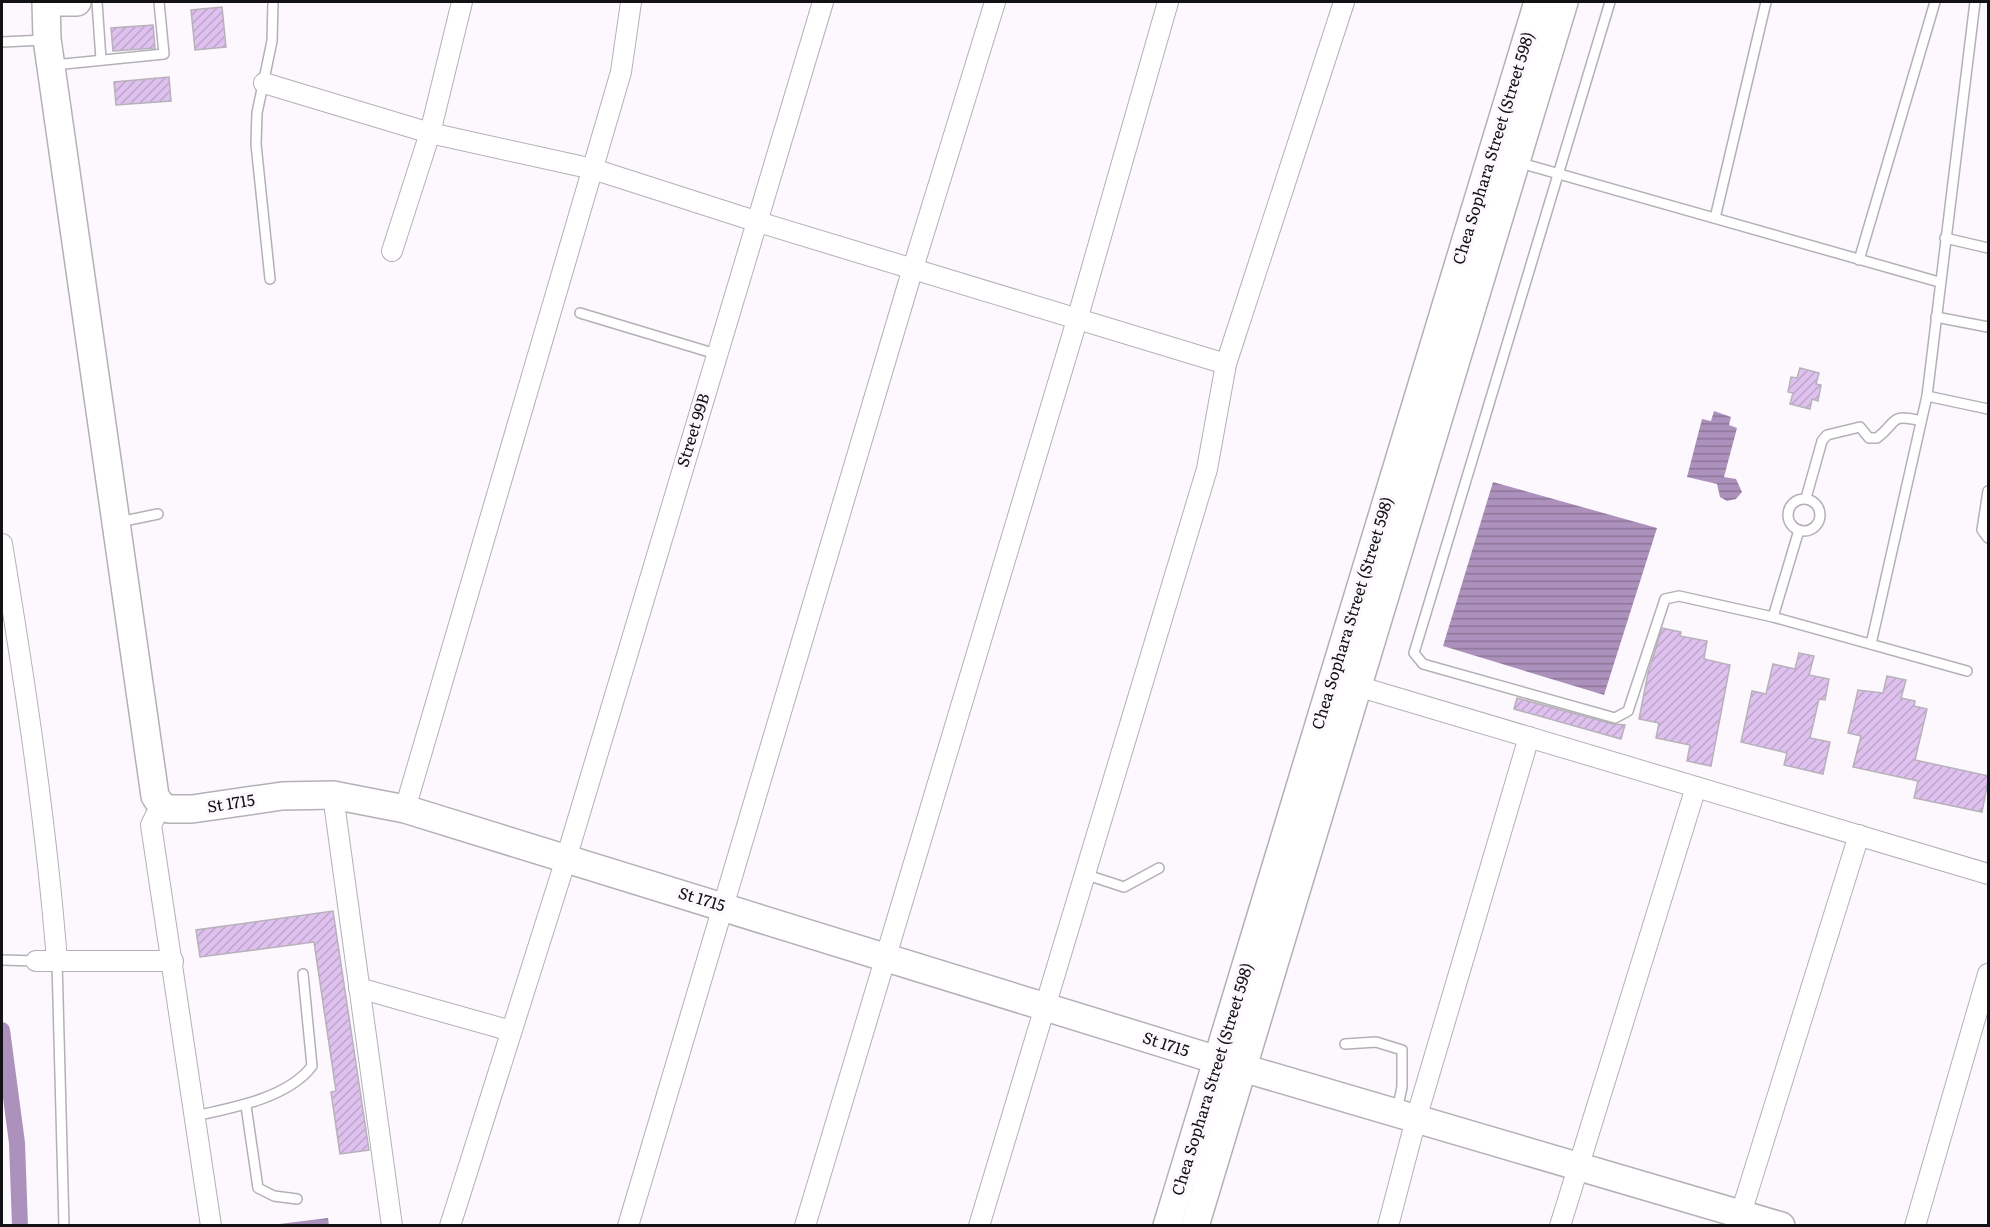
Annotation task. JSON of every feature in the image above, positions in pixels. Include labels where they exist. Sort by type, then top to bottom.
[{"type":"street","points":[[46,2],[49,52],[115,523],[155,796],[161,805],[151,825],[211,1226]]},
{"type":"street","points":[[51,2],[77,2]]},
{"type":"street","points":[[392,251],[430,133],[462,2]]},
{"type":"street","points":[[405,809],[621,72],[631,2]]},
{"type":"street","name":"Street 99B","points":[[450,1226],[566,859],[755,221],[823,2]]},
{"type":"street","points":[[628,1226],[913,268],[995,2]]},
{"type":"street","points":[[805,1226],[1077,320],[1168,2]]},
{"type":"street","points":[[979,1226],[1208,469],[1226,364],[1344,2]]},
{"type":"street","name":"Chea Sophara Street (Street 598)","points":[[1195,1226],[1243,1068],[1345,683],[1503,158],[1538,2]]},
{"type":"street","name":"Chea Sophara Street (Street 598)","points":[[1503,158],[1564,2]]},
{"type":"street","points":[[264,83],[430,133],[593,169],[755,221],[1226,364]]},
{"type":"street","points":[[2,544],[51,876],[57,961]]},
{"type":"street","points":[[1345,683],[1989,874]]},
{"type":"street","name":"Chea Sophara Street (Street 598)","points":[[1167,1226],[1217,1060],[1345,683]]},
{"type":"street","points":[[1388,1226],[1406,1116],[1529,738]]},
{"type":"street","points":[[1560,1226],[1696,787]]},
{"type":"street","points":[[333,795],[392,1226]]},
{"type":"street","name":"St 1715","points":[[161,805],[169,808],[192,809],[282,796],[333,795],[405,809],[1243,1068],[1579,1166],[1739,1220],[1780,1226]]},
{"type":"street","points":[[1739,1220],[1858,836]]},
{"type":"street","points":[[36,961],[173,961]]},
{"type":"street","points":[[1915,1226],[1989,974]]},
{"type":"street","points":[[359,988],[511,1031]]},
{"type":"lane","points":[[97,2],[101,60]]},
{"type":"lane","points":[[2,42],[101,60],[164,54],[159,2]]},
{"type":"lane","points":[[270,279],[256,144],[272,41],[273,2]]},
{"type":"lane","points":[[1610,2],[1556,174],[1507,346],[1414,653],[1423,664],[1615,718],[1629,711],[1656,619],[1665,599],[1679,596],[1773,617],[1967,672]]},
{"type":"lane","points":[[1715,218],[1766,2]]},
{"type":"lane","points":[[1859,260],[1935,2]]},
{"type":"lane","points":[[1871,644],[1927,396],[1939,282],[1975,2]]},
{"type":"lane","points":[[1503,158],[1939,282]]},
{"type":"lane","points":[[1945,238],[1989,248]]},
{"type":"lane","points":[[580,313],[716,354]]},
{"type":"lane","points":[[1936,316],[1989,327]]},
{"type":"lane","points":[[1927,396],[1989,409]]},
{"type":"lane","points":[[1806,498],[1822,441],[1827,435],[1860,428],[1869,438],[1877,438],[1894,418],[1902,416],[1921,421]]},
{"type":"lane","points":[[1989,491],[1982,530],[1989,538]]},
{"type":"lane","points":[[1806,498],[1817,506],[1820,518],[1812,529],[1799,530],[1792,526],[1787,511],[1798,499],[1806,498]]},
{"type":"lane","points":[[115,523],[158,514]]},
{"type":"lane","points":[[1773,617],[1799,530]]},
{"type":"lane","points":[[1084,874],[1124,887],[1159,868]]},
{"type":"lane","points":[[2,960],[36,961]]},
{"type":"lane","points":[[57,961],[64,1226]]},
{"type":"lane","points":[[195,1116],[246,1106],[303,1079],[312,1066],[303,974]]},
{"type":"lane","points":[[1345,1044],[1376,1042],[1402,1050],[1402,1087],[1406,1116]]},
{"type":"lane","points":[[246,1106],[258,1188],[274,1196],[297,1199]]},
{"type":"shaded area","points":[[1714,411],[1731,417],[1729,425],[1737,428],[1724,477],[1736,479],[1742,492],[1736,499],[1727,501],[1720,497],[1717,484],[1687,477],[1702,419],[1711,421]]},
{"type":"shaded area","points":[[1493,482],[1657,528],[1604,695],[1443,646]]},
{"type":"shaded area","points":[[328,1218],[329,1225],[271,1225]]},
{"type":"building","points":[[222,7],[226,47],[195,50],[191,10]]},
{"type":"building","points":[[153,25],[155,48],[113,51],[111,28]]},
{"type":"building","points":[[169,77],[171,101],[116,105],[114,82]]},
{"type":"building","points":[[1800,368],[1819,373],[1816,384],[1821,385],[1818,401],[1812,399],[1810,409],[1790,404],[1793,393],[1788,392],[1791,377],[1797,378]]},
{"type":"building","points":[[1662,628],[1681,632],[1680,636],[1707,641],[1704,659],[1730,665],[1711,766],[1687,761],[1690,745],[1656,738],[1659,723],[1639,719],[1648,673]]},
{"type":"building","points":[[1799,653],[1814,656],[1809,675],[1829,679],[1825,700],[1819,699],[1810,738],[1830,742],[1823,774],[1784,765],[1787,753],[1741,742],[1752,691],[1766,694],[1773,664],[1795,669]]},
{"type":"building","points":[[1887,676],[1906,680],[1901,698],[1915,701],[1914,706],[1927,709],[1915,760],[1989,776],[1982,812],[1914,798],[1918,781],[1853,767],[1861,736],[1848,733],[1858,690],[1883,693]]},
{"type":"building","points":[[1517,698],[1613,724],[1625,725],[1621,739],[1514,709]]},
{"type":"building","points":[[333,911],[369,1150],[340,1154],[331,1092],[336,1091],[314,942],[200,957],[196,930]]},
{"type":"waterway","points":[[2,1030],[17,1143],[20,1226]]}]
